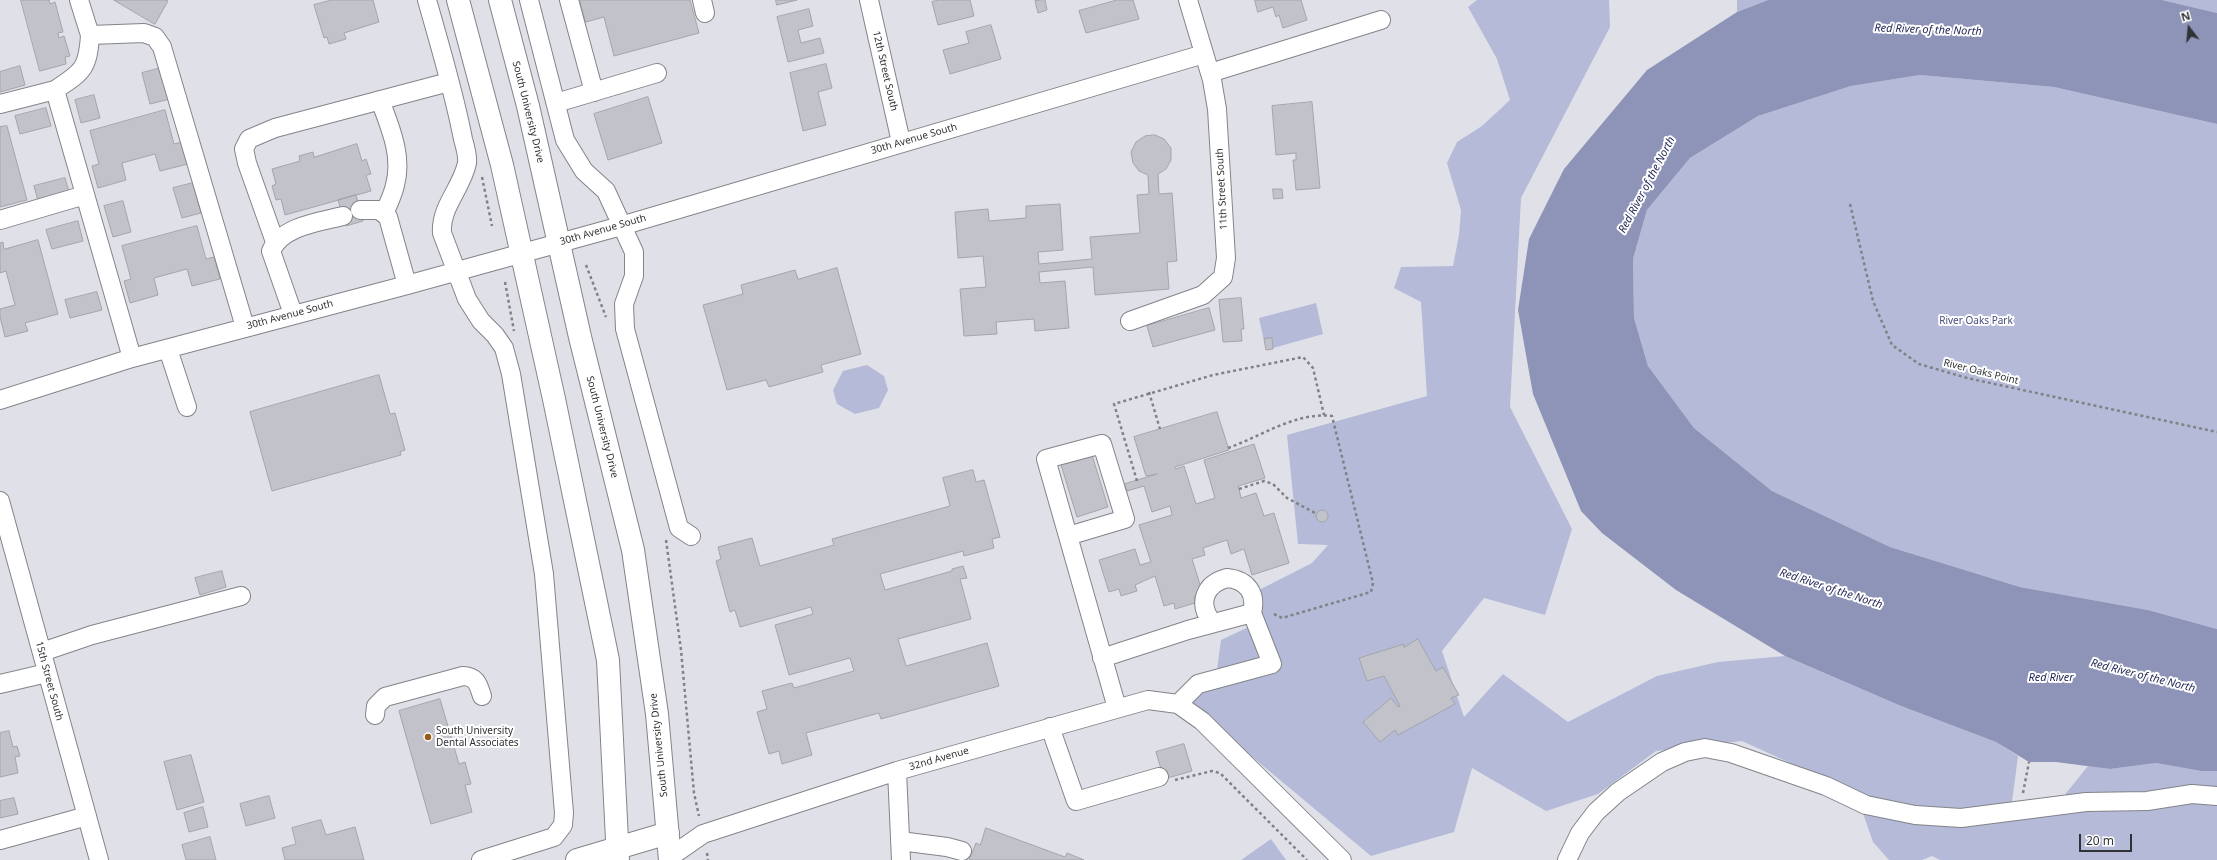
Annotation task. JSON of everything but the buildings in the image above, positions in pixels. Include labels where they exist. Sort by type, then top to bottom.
[{"type":"main road","points":[[458,0],[502,165],[608,660],[618,854]]},
{"type":"main road","name":"South University Drive","points":[[500,0],[528,106],[580,338],[633,550],[657,714],[668,833],[667,859]]},
{"type":"main road","name":"32nd Avenue","points":[[576,860],[618,854],[668,833]]},
{"type":"street","points":[[0,104],[55,90],[76,76],[88,58],[90,34],[79,0]]},
{"type":"street","points":[[427,0],[449,82],[468,162],[457,191],[446,208],[441,222],[442,233],[468,302],[481,322],[495,335],[504,348],[511,374],[544,574],[564,813],[563,825],[554,837],[481,860]]},
{"type":"street","points":[[529,0],[556,103],[564,140],[584,171],[606,191],[634,252],[634,276],[624,304],[625,329],[679,528],[691,536]]},
{"type":"street","points":[[569,0],[594,92]]},
{"type":"street","name":"12th Street South","points":[[869,0],[901,142]]},
{"type":"street","name":"11th Street South","points":[[1130,321],[1203,295],[1223,277],[1226,258],[1217,109],[1210,73],[1188,0]]},
{"type":"street","points":[[1210,73],[1381,20]]},
{"type":"street","points":[[90,34],[144,33],[154,37],[162,47],[168,62],[245,327]]},
{"type":"street","name":"30th Avenue South","points":[[0,400],[132,358],[293,314],[407,286],[456,270],[622,226],[901,142],[1204,54]]},
{"type":"street","points":[[556,103],[656,73]]},
{"type":"street","points":[[275,242],[247,163],[244,149],[249,139],[275,128],[449,82]]},
{"type":"street","points":[[55,90],[132,358]]},
{"type":"street","points":[[380,100],[395,142],[398,168],[396,185],[384,214]]},
{"type":"street","points":[[0,220],[85,195]]},
{"type":"street","points":[[360,210],[379,210],[388,217],[407,286]]},
{"type":"street","points":[[293,314],[271,251],[275,242],[292,230],[343,216]]},
{"type":"street","points":[[168,349],[187,407]]},
{"type":"street","points":[[1068,536],[1124,519],[1102,444],[1046,459],[1117,708]]},
{"type":"street","name":"15th Street South","points":[[0,501],[99,860]]},
{"type":"street","points":[[1213,623],[1204,609],[1206,592],[1218,580],[1227,578],[1243,582],[1253,596],[1253,609],[1272,664],[1198,684],[1178,704],[1202,720],[1342,860]]},
{"type":"street","points":[[42,652],[92,635],[241,596]]},
{"type":"street","points":[[1102,658],[1253,609]]},
{"type":"street","points":[[0,684],[47,673]]},
{"type":"street","points":[[375,715],[376,706],[385,697],[463,676],[471,676],[478,682],[482,696]]},
{"type":"street","name":"32nd Avenue","points":[[667,859],[703,834],[897,771],[1148,700],[1178,704]]},
{"type":"street","points":[[1050,727],[1076,801],[1159,777]]},
{"type":"street","points":[[1567,860],[1580,833],[1596,812],[1618,792],[1662,762],[1685,752],[1705,748],[1731,752],[1771,766],[1826,786],[1866,805],[1916,815],[1961,818],[2020,809],[2086,802],[2147,801],[2173,795],[2212,794],[2217,796]]},
{"type":"street","points":[[897,771],[901,860]]},
{"type":"street","points":[[0,840],[87,816]]},
{"type":"street","name":"32nd Avenue","points":[[668,833],[703,834]]},
{"type":"street","points":[[900,841],[947,847],[962,851]]},
{"type":"path","name":"River Oaks Point","points":[[1850,204],[1872,301],[1892,345],[1919,364],[1967,378],[2217,432]]},
{"type":"path","points":[[586,264],[609,324]]},
{"type":"path","points":[[1137,480],[1114,404],[1149,392],[1213,375],[1303,357],[1312,368],[1324,415]]},
{"type":"path","points":[[1149,392],[1160,429]]},
{"type":"path","points":[[1228,448],[1250,440],[1272,428],[1324,415],[1332,416],[1373,583],[1371,592],[1282,618],[1253,609]]},
{"type":"path","points":[[1239,489],[1264,481],[1273,484],[1287,498],[1317,514]]},
{"type":"path","points":[[666,540],[681,650],[694,793],[708,860]]},
{"type":"path","points":[[2020,809],[2029,762]]},
{"type":"path","points":[[1159,777],[1163,784],[1212,770],[1220,773],[1307,860]]},
{"type":"green space","points":[[1477,0],[1609,0],[1610,27],[1521,198],[1510,407],[1572,529],[1545,615],[1484,598],[1442,651],[1464,717],[1503,674],[1568,722],[1657,676],[1718,662],[1785,656],[1901,706],[1996,742],[2018,756],[2012,802],[2044,802],[2063,797],[2088,766],[2110,769],[2156,763],[2201,771],[2217,771],[2217,860],[1940,860],[1932,856],[1922,860],[1889,860],[1873,842],[1856,793],[1742,741],[1656,751],[1598,794],[1546,811],[1472,768],[1454,832],[1371,856],[1189,704],[1199,688],[1215,685],[1221,640],[1253,625],[1259,590],[1312,563],[1328,545],[1298,544],[1287,435],[1427,396],[1421,302],[1394,288],[1401,267],[1453,266],[1459,235],[1461,210],[1447,163],[1457,142],[1482,126],[1510,100],[1497,59],[1468,7]]},
{"type":"green space","points":[[1737,0],[1768,0],[1737,12]]},
{"type":"green space","points":[[2162,0],[2217,0],[2217,13]]},
{"type":"green space","name":"River Oaks Park","points":[[1920,75],[2054,87],[2217,124],[2217,629],[2148,610],[2020,587],[1890,547],[1772,491],[1694,428],[1648,366],[1634,318],[1633,259],[1647,210],[1690,158],[1758,116],[1851,86]]},
{"type":"green space","points":[[1316,303],[1323,334],[1266,350],[1259,318]]},
{"type":"green space","points":[[867,365],[884,376],[888,390],[879,408],[855,414],[837,404],[833,390],[843,371]]},
{"type":"green space","points":[[1271,839],[1286,860],[1241,860]]},
{"type":"water","name":"Red River","points":[[1768,0],[2162,0],[2217,13],[2217,124],[2054,87],[1920,75],[1851,86],[1758,116],[1690,158],[1647,210],[1633,259],[1634,318],[1648,366],[1694,428],[1772,491],[1890,547],[2020,587],[2148,610],[2217,629],[2217,771],[2201,771],[2156,763],[2110,769],[2056,762],[2029,762],[1996,742],[1901,706],[1785,656],[1676,590],[1602,533],[1581,511],[1533,394],[1518,310],[1529,239],[1564,169],[1647,70],[1737,12]]},
{"type":"place","name":"South University Dental Associates","points":[[428,737]]},
{"type":"water label","name":"Red River of the North","points":[[1928,30]]},
{"type":"water label","name":"Red River of the North","points":[[1647,185]]},
{"type":"water label","name":"Red River of the North","points":[[1831,589]]},
{"type":"water label","name":"Red River of the North","points":[[2143,676]]}]
